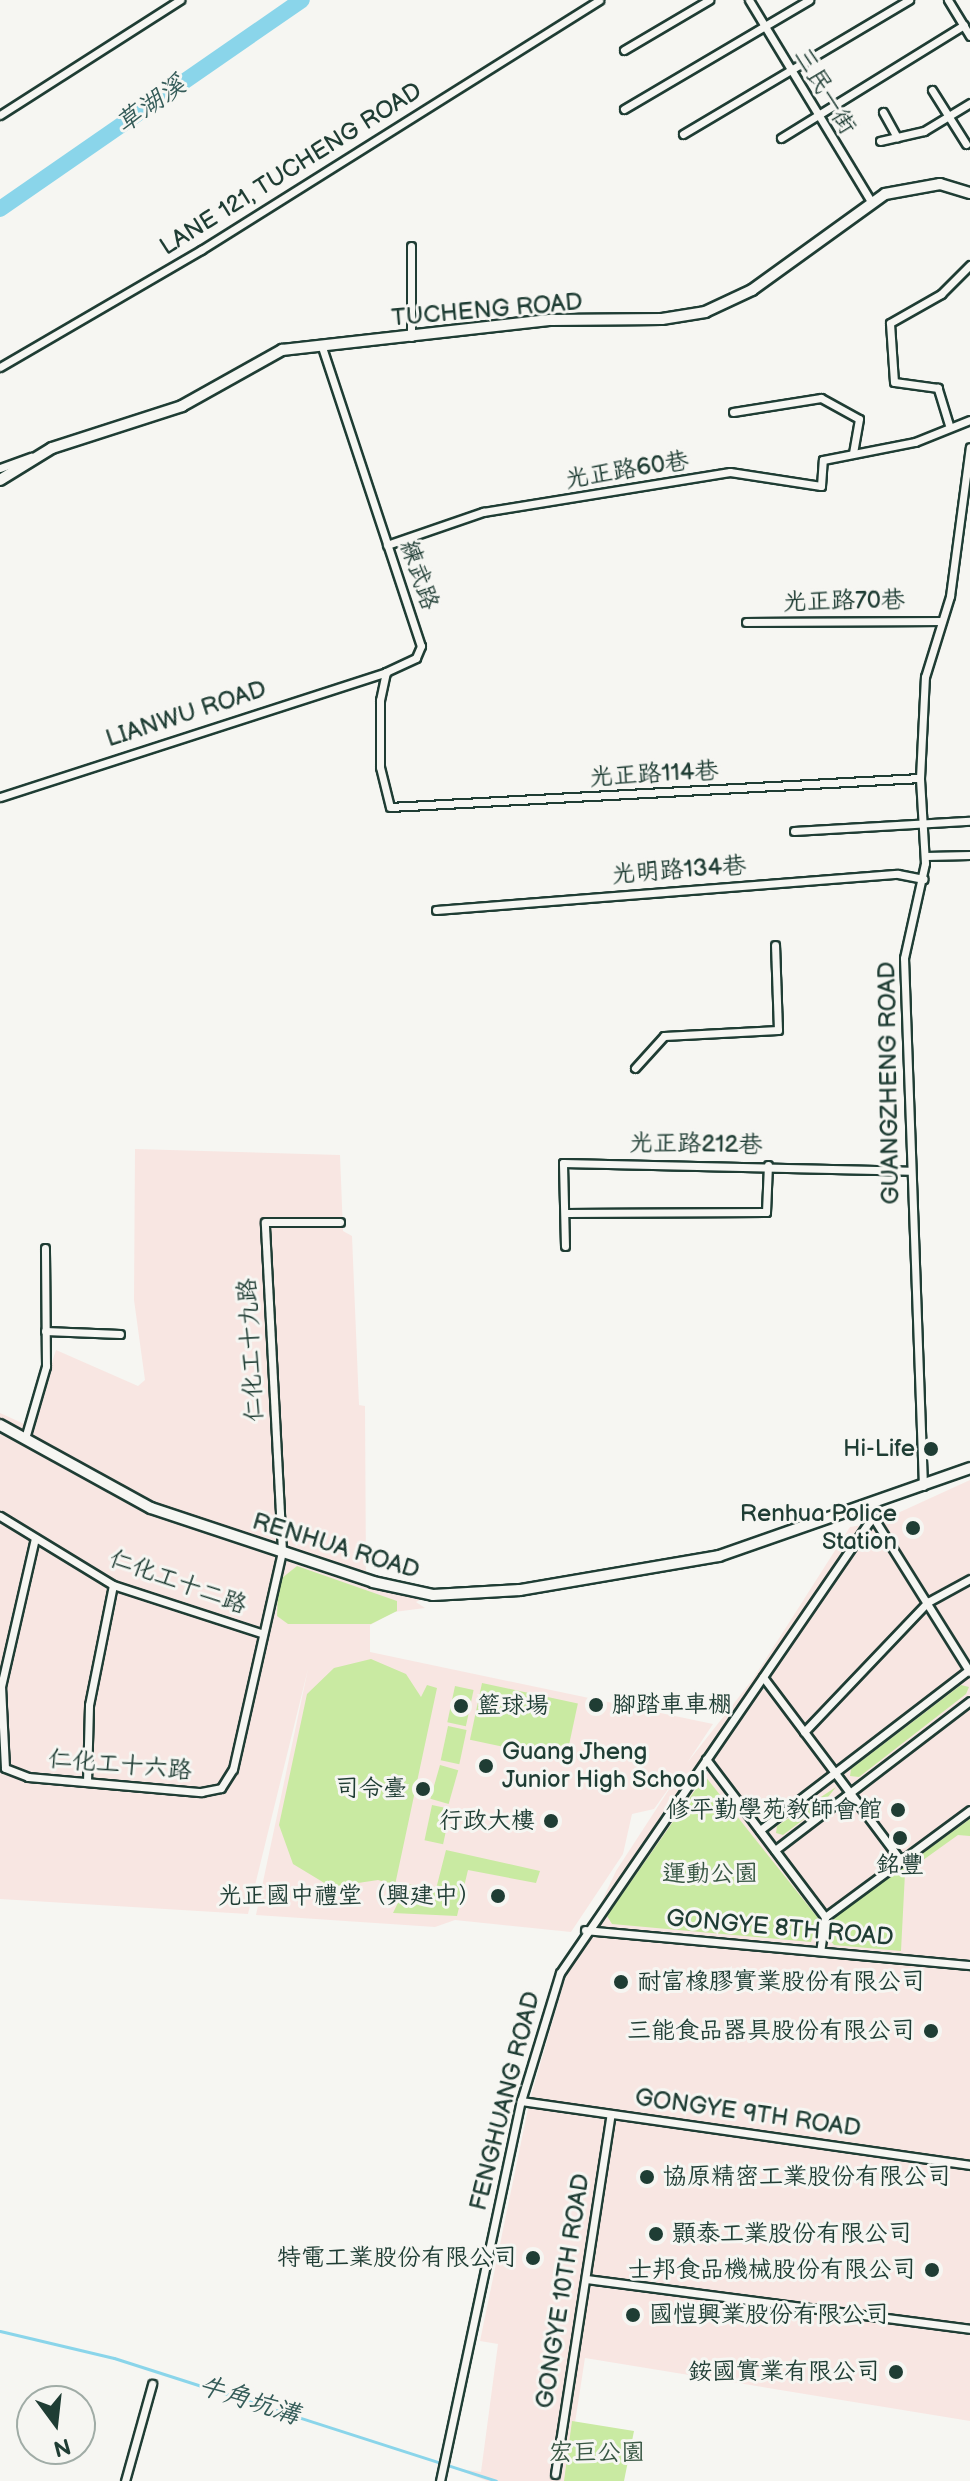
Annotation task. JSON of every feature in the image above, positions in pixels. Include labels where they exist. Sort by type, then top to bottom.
[{"type":"street","points":[[0,115],[180,0]]},
{"type":"street","name":"LANE 121, TUCHENG ROAD","points":[[0,367],[201,250],[599,0]]},
{"type":"street","points":[[624,50],[709,0]]},
{"type":"street","name":"三民一街","points":[[749,0],[815,116],[870,200]]},
{"type":"street","points":[[624,109],[809,0]]},
{"type":"street","points":[[683,134],[909,0]]},
{"type":"street","points":[[781,138],[967,28],[948,0]]},
{"type":"street","points":[[932,90],[966,144]]},
{"type":"street","points":[[880,141],[948,116],[970,103]]},
{"type":"street","points":[[883,112],[897,137]]},
{"type":"street","name":"TUCHENG ROAD","points":[[0,480],[41,454],[156,417],[263,357],[321,342],[411,337],[551,320],[662,319],[705,312],[752,290],[870,200],[930,184],[970,193]]},
{"type":"street","points":[[411,246],[411,337]]},
{"type":"street","points":[[949,425],[938,388],[894,382],[890,323],[941,294],[970,265]]},
{"type":"street","name":"練武路","points":[[321,342],[421,646],[416,658],[386,672]]},
{"type":"street","points":[[733,412],[821,398],[859,419],[853,452]]},
{"type":"street","name":"光正路60巷","points":[[387,545],[483,512],[730,472],[821,486],[823,460],[915,442],[949,425],[970,420]]},
{"type":"street","name":"GUANGZHENG ROAD","points":[[923,1486],[904,958],[924,879],[926,856],[926,823],[920,778],[925,677],[941,621],[966,492],[970,447]]},
{"type":"street","points":[[0,468],[41,454]]},
{"type":"street","points":[[959,527],[970,531]]},
{"type":"street","name":"光正路70巷","points":[[746,622],[941,621]]},
{"type":"street","name":"LIANWU ROAD","points":[[0,797],[386,672]]},
{"type":"street","name":"光正路114巷","points":[[386,672],[380,767],[390,807],[920,778]]},
{"type":"street","points":[[794,831],[970,821]]},
{"type":"street","points":[[926,856],[970,855]]},
{"type":"street","name":"光明路134巷","points":[[436,910],[898,874],[924,879]]},
{"type":"street","points":[[635,1068],[664,1036],[778,1030],[775,945]]},
{"type":"street","name":"光正路212巷","points":[[565,1246],[563,1163],[768,1165],[910,1171]]},
{"type":"street","points":[[565,1213],[766,1212],[768,1165]]},
{"type":"street","name":"仁化工十九路","points":[[282,1551],[265,1222],[340,1222]]},
{"type":"street","points":[[26,1435],[43,1388],[45,1248]]},
{"type":"street","points":[[45,1331],[120,1334]]},
{"type":"street","name":"RENHUA ROAD","points":[[0,1425],[26,1435],[136,1501],[416,1594],[465,1595],[719,1556],[867,1507],[970,1468]]},
{"type":"street","points":[[760,1830],[970,1670],[867,1507]]},
{"type":"street","name":"FENGHUANG ROAD","points":[[440,2478],[521,2101],[554,1987],[585,1930],[869,1522],[867,1507]]},
{"type":"street","name":"仁化工十二路","points":[[0,1516],[113,1585],[261,1633]]},
{"type":"street","name":"仁化工十六路","points":[[35,1538],[0,1686],[5,1768],[21,1776],[201,1792],[221,1788],[233,1769],[261,1633],[282,1551]]},
{"type":"street","points":[[804,1732],[928,1602],[970,1579]]},
{"type":"street","points":[[87,1782],[89,1705],[113,1585]]},
{"type":"street","points":[[763,1677],[901,1861]]},
{"type":"street","points":[[775,1850],[970,1701]]},
{"type":"street","points":[[706,1759],[825,1917],[820,1951]]},
{"type":"street","points":[[825,1917],[970,1810]]},
{"type":"street","name":"GONGYE 8TH ROAD","points":[[585,1930],[970,1965]]},
{"type":"street","name":"GONGYE 9TH ROAD","points":[[521,2101],[970,2165]]},
{"type":"street","name":"GONGYE 10TH ROAD","points":[[555,2474],[611,2114]]},
{"type":"street","points":[[586,2279],[970,2329]]},
{"type":"street","points":[[125,2481],[152,2384]]},
{"type":"shaded area","points":[[135,1149],[340,1155],[343,1231],[352,1236],[359,1405],[365,1406],[366,1573],[435,1592],[416,1602],[425,1608],[394,1612],[370,1625],[370,1652],[713,1724],[687,1763],[753,1679],[850,1527],[876,1523],[970,1480],[970,2421],[585,2358],[566,2481],[487,2481],[453,2468],[481,2472],[498,2344],[480,2341],[530,2099],[565,1979],[616,1871],[679,1774],[654,1809],[632,1814],[623,1854],[571,1932],[455,1920],[435,1927],[256,1915],[308,1669],[248,1914],[0,1899],[0,1413],[31,1427],[56,1350],[138,1386],[145,1380],[134,1300]]},
{"type":"green space","points":[[297,1566],[397,1601],[397,1611],[371,1624],[288,1624],[277,1616],[278,1592],[282,1578]]},
{"type":"green space","points":[[371,1659],[406,1674],[421,1697],[427,1685],[437,1688],[395,1885],[378,1880],[331,1887],[293,1864],[279,1825],[307,1694],[334,1668]]},
{"type":"green space","points":[[482,1683],[578,1703],[566,1760],[470,1740]]},
{"type":"green space","points":[[961,1685],[969,1687],[966,1694],[859,1777],[850,1776],[851,1769]]},
{"type":"green space","name":"籃球場","points":[[455,1686],[474,1690],[466,1726],[447,1722]]},
{"type":"green space","name":"籃球場","points":[[448,1726],[467,1730],[459,1764],[441,1760]]},
{"type":"green space","name":"籃球場","points":[[440,1765],[458,1770],[449,1804],[430,1799]]},
{"type":"green space","name":"運動公園","points":[[705,1776],[818,1918],[811,1942],[612,1924],[607,1916]]},
{"type":"green space","points":[[836,1787],[820,1807],[783,1835],[776,1833],[777,1826]]},
{"type":"green space","points":[[432,1805],[451,1809],[443,1844],[425,1840]]},
{"type":"green space","points":[[970,1819],[970,1836],[958,1835],[905,1873],[901,1951],[834,1945],[827,1937],[828,1922]]},
{"type":"green space","points":[[446,1850],[540,1871],[536,1883],[468,1870],[457,1916],[393,1913],[407,1884],[436,1889]]},
{"type":"green space","name":"宏巨公園","points":[[572,2421],[634,2431],[624,2481],[564,2481]]},
{"type":"waterway","name":"草湖溪","points":[[0,209],[302,0]]},
{"type":"waterway","name":"牛角坑溝","points":[[0,2331],[114,2358],[496,2481]]},
{"type":"place","name":"Hi-Life","points":[[931,1449]]},
{"type":"place","name":"Renhua Police Station","points":[[913,1528]]},
{"type":"place","name":"腳踏車車棚","points":[[596,1705]]},
{"type":"place","name":"籃球場","points":[[461,1706]]},
{"type":"place","name":"Guang Jheng Junior High School","points":[[486,1766]]},
{"type":"place","name":"司令臺","points":[[423,1789]]},
{"type":"place","name":"修平勤學苑教師會館","points":[[898,1810]]},
{"type":"place","name":"行政大樓","points":[[551,1821]]},
{"type":"place","name":"銘豐","points":[[900,1838]]},
{"type":"place","name":"光正國中禮堂（興建中）","points":[[498,1896]]},
{"type":"place","name":"耐富橡膠實業股份有限公司","points":[[621,1982]]},
{"type":"place","name":"三能食品器具股份有限公司","points":[[931,2031]]},
{"type":"place","name":"協原精密工業股份有限公司","points":[[647,2177]]},
{"type":"place","name":"顥泰工業股份有限公司","points":[[656,2234]]},
{"type":"place","name":"特電工業股份有限公司","points":[[533,2258]]},
{"type":"place","name":"士邦食品機械股份有限公司","points":[[932,2270]]},
{"type":"place","name":"國愷興業股份有限公司","points":[[633,2315]]},
{"type":"place","name":"銨國實業有限公司","points":[[896,2372]]}]
